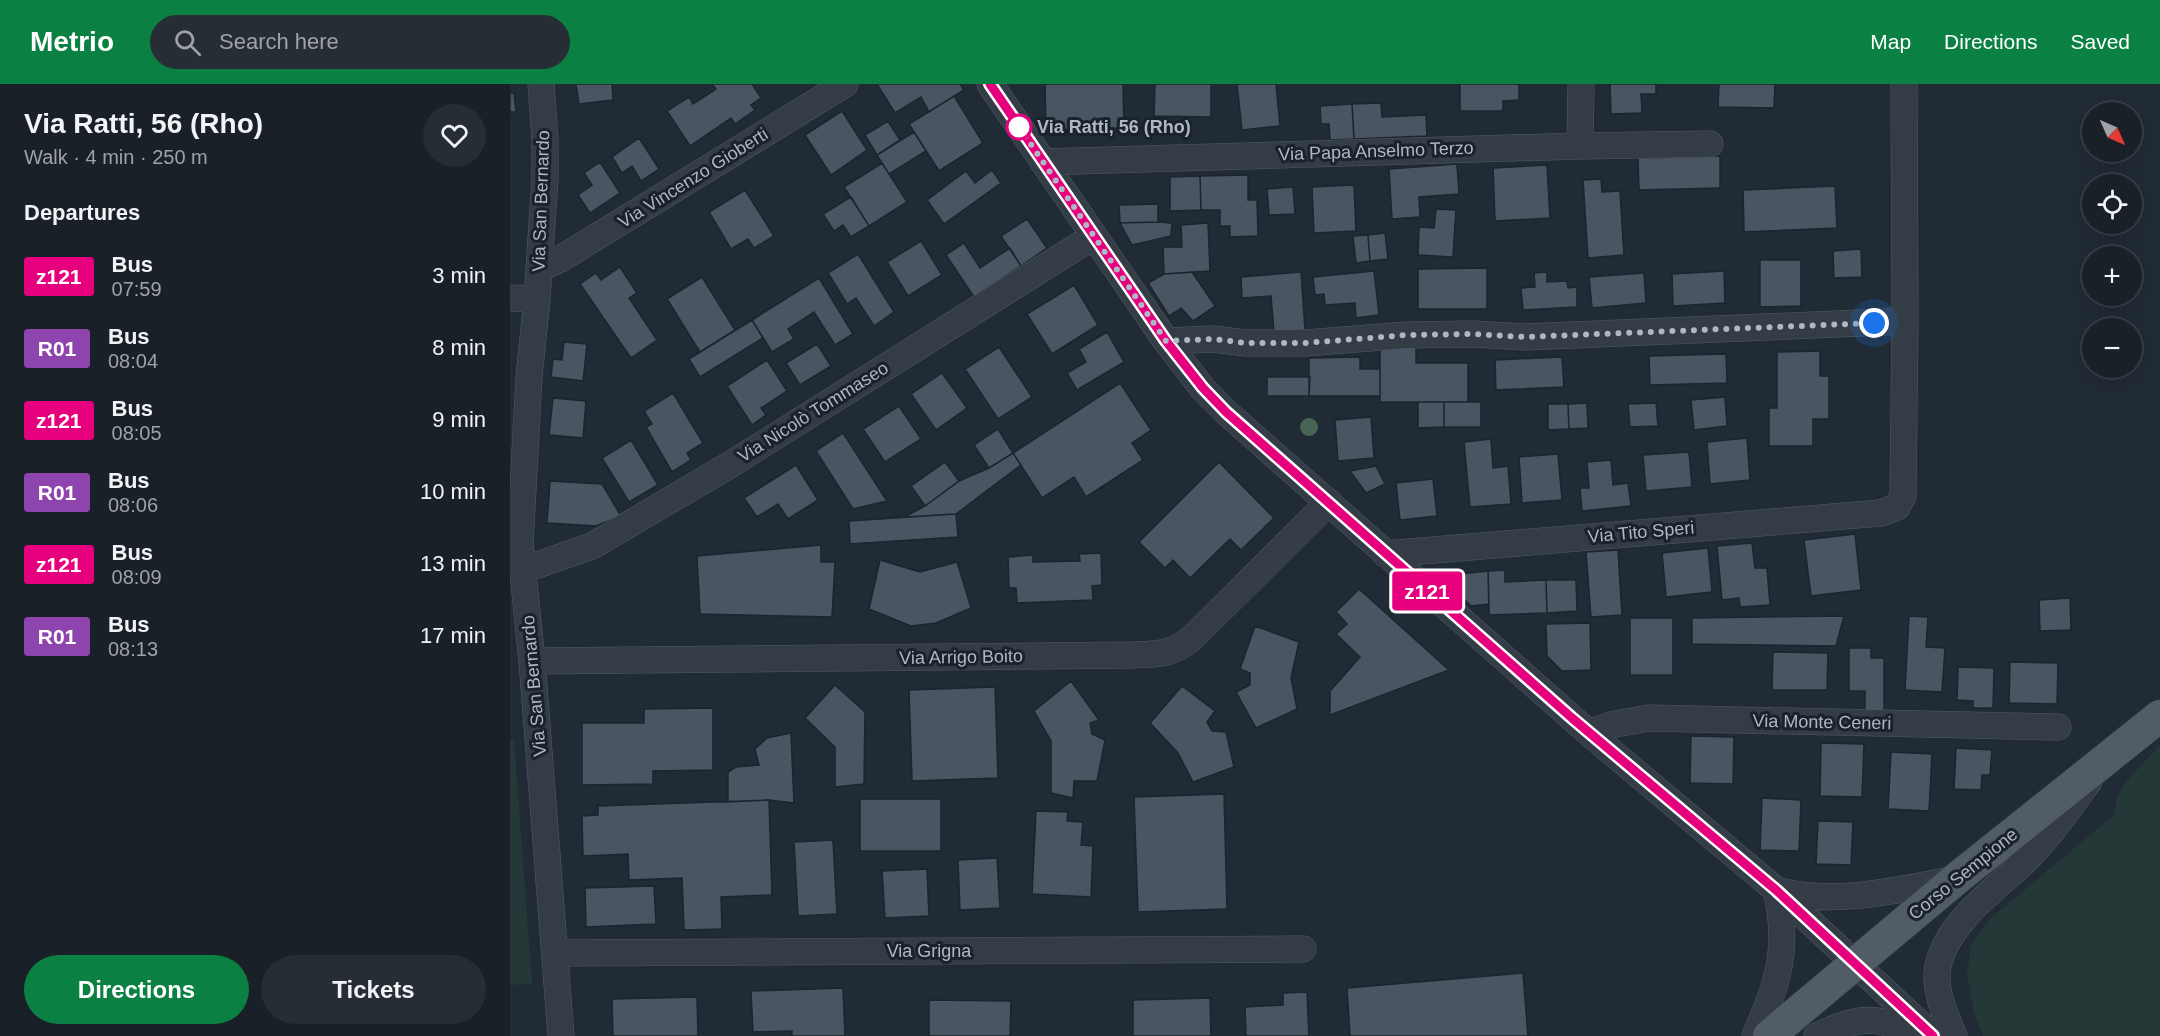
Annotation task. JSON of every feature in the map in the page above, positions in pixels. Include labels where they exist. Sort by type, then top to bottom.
[{"type":"main road","name":"Corso Sempione","points":[[1769,1036],[1956,879],[2160,716]]},
{"type":"street","name":"Via San Bernardo","points":[[541,84],[545,180],[537,299],[515,544],[523,570],[532,661],[561,1036]]},
{"type":"street","name":"Via Vincenzo Gioberti","points":[[538,269],[561,258],[845,84]]},
{"type":"street","points":[[990,84],[1166,341],[1203,388],[1226,412],[1589,733],[1776,890],[1933,1036]]},
{"type":"street","points":[[1580,146],[1581,84]]},
{"type":"street","points":[[1166,341],[1213,339],[1246,343],[1305,343],[1407,335],[1473,334],[1525,337],[1905,320],[1904,84]]},
{"type":"street","name":"Via Papa Anselmo Terzo","points":[[1043,162],[1710,144]]},
{"type":"street","name":"Via Nicolò Tommaseo","points":[[523,570],[592,546],[738,459],[1094,236]]},
{"type":"street","points":[[510,298],[537,299]]},
{"type":"street","name":"Via Tito Speri","points":[[1384,554],[1881,513],[1897,507],[1903,496],[1905,320]]},
{"type":"street","name":"Via Arrigo Boito","points":[[532,661],[1166,653],[1180,648],[1191,639],[1329,502]]},
{"type":"street","name":"Via Monte Ceneri","points":[[1589,733],[1610,724],[1649,718],[2058,728]]},
{"type":"street","points":[[1954,1036],[1942,1006],[1937,975],[1946,943],[1970,913],[2034,853],[2101,764]]},
{"type":"street","points":[[1776,890],[1797,896],[1861,895],[1956,879]]},
{"type":"street","points":[[1755,1036],[1775,983],[1783,947],[1782,915],[1776,890]]},
{"type":"street","name":"Via Grigna","points":[[555,953],[1304,949]]},
{"type":"street","points":[[1817,1036],[1836,1026],[1867,1019],[1897,1024],[1919,1036]]},
{"type":"green space","points":[[510,740],[514,740],[532,984],[510,985]]},
{"type":"green space","points":[[2160,745],[2160,1036],[1983,1036],[1974,1012],[1967,974],[1971,946],[1990,919],[2114,815],[2117,796],[2130,777]]},
{"type":"building","points":[[576,84],[612,84],[613,100],[579,104]]},
{"type":"building","points":[[712,84],[752,84],[761,98],[751,105],[755,110],[735,124],[731,118],[690,146],[667,111],[689,97],[693,104],[716,89]]},
{"type":"building","points":[[877,84],[960,84],[964,90],[929,112],[921,97],[895,113]]},
{"type":"building","points":[[1045,84],[1123,84],[1124,128],[1046,130]]},
{"type":"building","points":[[1155,84],[1211,84],[1211,117],[1154,116]]},
{"type":"building","points":[[1237,84],[1276,84],[1280,126],[1242,130]]},
{"type":"building","points":[[1460,84],[1519,84],[1519,100],[1503,101],[1503,111],[1460,111]]},
{"type":"building","points":[[1610,84],[1656,84],[1656,94],[1641,94],[1642,113],[1611,114]]},
{"type":"building","points":[[1719,84],[1775,84],[1774,108],[1718,107]]},
{"type":"building","points":[[510,93],[514,93],[516,112],[510,112]]},
{"type":"building","points":[[954,96],[983,143],[939,171],[909,124]]},
{"type":"building","points":[[1381,103],[1382,117],[1426,115],[1427,136],[1354,139],[1352,104]]},
{"type":"building","points":[[1352,104],[1354,139],[1330,140],[1329,124],[1321,124],[1320,106]]},
{"type":"building","points":[[842,111],[867,150],[831,175],[805,135]]},
{"type":"building","points":[[888,121],[900,140],[877,155],[865,135]]},
{"type":"building","points":[[914,132],[926,151],[889,174],[877,155]]},
{"type":"building","points":[[639,138],[659,169],[641,181],[632,166],[622,173],[612,157]]},
{"type":"building","points":[[1720,156],[1720,188],[1639,190],[1638,158]]},
{"type":"building","points":[[600,162],[620,193],[590,213],[578,195],[592,185],[584,173]]},
{"type":"building","points":[[882,163],[907,202],[869,226],[844,187]]},
{"type":"building","points":[[1457,164],[1459,194],[1419,197],[1420,217],[1392,219],[1389,169]]},
{"type":"building","points":[[1547,165],[1550,218],[1495,221],[1493,168]]},
{"type":"building","points":[[992,170],[1001,183],[944,224],[927,200],[966,171],[975,183]]},
{"type":"building","points":[[1248,175],[1248,200],[1257,200],[1258,236],[1230,237],[1230,226],[1220,226],[1220,210],[1201,210],[1200,176]]},
{"type":"building","points":[[1200,176],[1201,210],[1170,211],[1170,177]]},
{"type":"building","points":[[1601,179],[1602,192],[1620,191],[1624,255],[1588,258],[1583,180]]},
{"type":"building","points":[[1354,185],[1356,231],[1314,233],[1312,187]]},
{"type":"building","points":[[1835,186],[1837,228],[1744,232],[1743,190]]},
{"type":"building","points":[[1293,187],[1295,214],[1269,215],[1267,189]]},
{"type":"building","points":[[745,190],[774,236],[754,248],[748,239],[731,249],[709,212]]},
{"type":"building","points":[[851,197],[869,226],[851,237],[843,225],[834,231],[823,214]]},
{"type":"building","points":[[1158,204],[1158,222],[1120,223],[1119,205]]},
{"type":"building","points":[[1436,209],[1456,210],[1453,257],[1418,255],[1419,227],[1434,228]]},
{"type":"building","points":[[1027,219],[1047,248],[1021,266],[1001,236]]},
{"type":"building","points":[[1120,223],[1172,223],[1171,236],[1132,245]]},
{"type":"building","points":[[1208,223],[1210,271],[1164,274],[1163,247],[1182,247],[1181,225]]},
{"type":"building","points":[[1385,233],[1388,259],[1370,261],[1368,235]]},
{"type":"building","points":[[1368,235],[1370,261],[1356,263],[1353,236]]},
{"type":"building","points":[[921,241],[942,275],[908,296],[887,262]]},
{"type":"building","points":[[964,243],[980,268],[1010,248],[1021,266],[974,297],[946,255]]},
{"type":"building","points":[[1861,249],[1862,277],[1834,278],[1833,251]]},
{"type":"building","points":[[858,254],[894,312],[874,326],[856,298],[847,304],[828,273]]},
{"type":"building","points":[[1760,260],[1801,260],[1801,306],[1760,307]]},
{"type":"building","points":[[620,267],[637,293],[629,298],[657,340],[631,358],[580,284],[596,273],[601,280]]},
{"type":"building","points":[[1487,268],[1487,309],[1418,309],[1418,269]]},
{"type":"building","points":[[1374,271],[1379,315],[1356,318],[1355,303],[1325,305],[1324,294],[1315,295],[1313,277]]},
{"type":"building","points":[[1724,271],[1725,303],[1673,306],[1672,274]]},
{"type":"building","points":[[1192,272],[1215,306],[1193,321],[1181,308],[1169,316],[1148,283],[1164,274]]},
{"type":"building","points":[[1301,272],[1305,330],[1274,332],[1271,296],[1242,298],[1241,277]]},
{"type":"building","points":[[1547,272],[1547,282],[1567,281],[1568,288],[1577,287],[1577,307],[1523,310],[1521,288],[1535,287],[1534,273]]},
{"type":"building","points":[[1644,273],[1646,303],[1592,308],[1589,277]]},
{"type":"building","points":[[702,277],[735,330],[700,352],[667,299]]},
{"type":"building","points":[[819,278],[853,334],[835,345],[814,312],[788,329],[794,339],[772,352],[752,320]]},
{"type":"building","points":[[1074,285],[1098,325],[1052,354],[1027,314]]},
{"type":"building","points":[[752,320],[763,338],[700,377],[689,359]]},
{"type":"building","points":[[1107,332],[1124,362],[1077,390],[1067,373],[1086,362],[1079,349]]},
{"type":"building","points":[[564,342],[587,344],[583,381],[551,377],[553,359],[562,360]]},
{"type":"building","points":[[817,344],[831,366],[800,385],[786,363]]},
{"type":"building","points":[[999,347],[1032,397],[998,419],[965,369]]},
{"type":"building","points":[[1380,347],[1416,347],[1416,363],[1468,363],[1468,402],[1380,402]]},
{"type":"building","points":[[1820,351],[1820,376],[1829,376],[1829,419],[1813,419],[1813,446],[1769,446],[1769,408],[1777,408],[1777,352]]},
{"type":"building","points":[[1726,354],[1727,383],[1650,385],[1649,356]]},
{"type":"building","points":[[1360,357],[1360,369],[1380,369],[1380,396],[1309,396],[1309,358]]},
{"type":"building","points":[[1562,357],[1564,387],[1496,390],[1495,360]]},
{"type":"building","points":[[767,360],[787,391],[761,408],[766,415],[752,425],[727,386]]},
{"type":"building","points":[[942,373],[967,408],[936,430],[911,394]]},
{"type":"building","points":[[1267,377],[1310,377],[1309,396],[1267,396]]},
{"type":"building","points":[[1120,383],[1151,430],[1132,443],[1143,460],[1086,497],[1074,477],[1042,498],[1013,453]]},
{"type":"building","points":[[673,393],[703,443],[687,453],[691,460],[672,472],[646,427],[652,424],[644,411]]},
{"type":"building","points":[[1725,397],[1727,426],[1694,430],[1691,400]]},
{"type":"building","points":[[553,398],[586,401],[583,438],[549,435]]},
{"type":"building","points":[[1418,402],[1444,402],[1444,427],[1418,428]]},
{"type":"building","points":[[1444,402],[1481,402],[1481,427],[1444,427]]},
{"type":"building","points":[[1587,403],[1588,428],[1569,429],[1568,404]]},
{"type":"building","points":[[1656,403],[1658,426],[1630,427],[1628,404]]},
{"type":"building","points":[[1548,404],[1568,404],[1569,429],[1548,430]]},
{"type":"building","points":[[899,406],[921,439],[885,462],[863,429]]},
{"type":"building","points":[[1371,417],[1374,458],[1338,461],[1335,420]]},
{"type":"building","points":[[998,429],[1013,453],[989,468],[974,445]]},
{"type":"building","points":[[843,433],[887,501],[853,509],[816,451]]},
{"type":"building","points":[[1747,438],[1750,480],[1710,484],[1707,442]]},
{"type":"building","points":[[1491,439],[1493,468],[1508,466],[1511,504],[1470,507],[1464,442]]},
{"type":"building","points":[[631,440],[658,485],[629,502],[602,458]]},
{"type":"building","points":[[1689,452],[1692,487],[1646,491],[1643,455]]},
{"type":"building","points":[[1013,453],[1021,465],[956,514],[904,517],[925,506],[959,481],[989,468]]},
{"type":"building","points":[[1558,454],[1562,500],[1522,503],[1519,457]]},
{"type":"building","points":[[1611,460],[1613,485],[1628,483],[1631,506],[1582,511],[1580,488],[1589,488],[1587,462]]},
{"type":"building","points":[[945,462],[959,481],[925,506],[911,486]]},
{"type":"building","points":[[1219,462],[1274,518],[1241,550],[1230,539],[1190,578],[1173,560],[1165,568],[1139,542]]},
{"type":"building","points":[[796,465],[818,500],[788,519],[778,504],[757,517],[744,498]]},
{"type":"building","points":[[1376,466],[1385,484],[1366,493],[1350,471]]},
{"type":"building","points":[[1433,479],[1437,516],[1400,520],[1396,483]]},
{"type":"building","points":[[550,481],[602,484],[621,516],[596,526],[547,523]]},
{"type":"building","points":[[956,514],[958,537],[850,544],[849,521]]},
{"type":"building","points":[[1855,534],[1861,590],[1811,596],[1804,540]]},
{"type":"building","points":[[1752,543],[1755,568],[1767,568],[1770,605],[1740,607],[1739,598],[1722,600],[1717,546]]},
{"type":"building","points":[[821,545],[821,562],[835,562],[832,617],[700,614],[697,556]]},
{"type":"building","points":[[1708,548],[1712,592],[1666,597],[1662,553]]},
{"type":"building","points":[[1618,550],[1622,615],[1591,617],[1586,552]]},
{"type":"building","points":[[1101,553],[1102,585],[1092,586],[1093,600],[1017,603],[1016,588],[1009,588],[1008,557],[1033,555],[1033,562],[1080,561],[1079,554]]},
{"type":"building","points":[[880,560],[920,572],[957,562],[971,608],[936,623],[911,626],[869,609]]},
{"type":"building","points":[[1505,570],[1505,582],[1546,580],[1547,613],[1489,615],[1488,571]]},
{"type":"building","points":[[1488,571],[1489,604],[1471,606],[1441,576]]},
{"type":"building","points":[[1546,580],[1576,580],[1577,611],[1547,613]]},
{"type":"building","points":[[1359,589],[1449,670],[1330,715],[1330,691],[1360,657],[1336,634],[1347,624],[1336,612]]},
{"type":"building","points":[[2070,598],[2071,630],[2040,631],[2039,600]]},
{"type":"building","points":[[1844,616],[1836,646],[1692,644],[1692,618]]},
{"type":"building","points":[[1909,616],[1928,617],[1926,647],[1945,648],[1942,692],[1905,690]]},
{"type":"building","points":[[1630,618],[1673,618],[1673,675],[1630,675]]},
{"type":"building","points":[[1590,623],[1591,670],[1562,671],[1547,656],[1546,624]]},
{"type":"building","points":[[1255,626],[1299,642],[1291,678],[1297,709],[1256,728],[1236,692],[1250,685],[1250,673],[1240,669]]},
{"type":"building","points":[[1849,648],[1871,648],[1871,658],[1884,658],[1884,712],[1865,712],[1865,691],[1849,691]]},
{"type":"building","points":[[1773,652],[1828,653],[1827,690],[1772,690]]},
{"type":"building","points":[[2010,662],[2058,663],[2057,704],[2009,703]]},
{"type":"building","points":[[1958,667],[1994,668],[1993,708],[1973,708],[1973,701],[1957,700]]},
{"type":"building","points":[[1071,681],[1099,720],[1090,723],[1092,734],[1105,740],[1097,781],[1074,781],[1073,798],[1051,793],[1051,741],[1034,711]]},
{"type":"building","points":[[835,685],[865,712],[864,784],[835,787],[835,747],[805,718]]},
{"type":"building","points":[[1182,686],[1215,711],[1207,722],[1212,731],[1226,732],[1234,767],[1193,782],[1178,753],[1150,723]]},
{"type":"building","points":[[995,687],[998,778],[912,781],[909,690]]},
{"type":"building","points":[[713,708],[713,770],[653,771],[653,784],[582,785],[582,723],[644,723],[644,709]]},
{"type":"building","points":[[791,733],[794,803],[769,800],[728,802],[728,772],[736,767],[759,765],[755,749],[767,738]]},
{"type":"building","points":[[1691,736],[1734,737],[1733,784],[1690,783]]},
{"type":"building","points":[[1821,743],[1864,744],[1862,797],[1820,796]]},
{"type":"building","points":[[1956,748],[1992,750],[1990,775],[1982,775],[1981,790],[1954,789]]},
{"type":"building","points":[[1891,752],[1932,754],[1929,811],[1888,809]]},
{"type":"building","points":[[1224,794],[1227,909],[1138,912],[1134,797]]},
{"type":"building","points":[[1762,798],[1801,800],[1799,851],[1760,850]]},
{"type":"building","points":[[860,799],[941,799],[941,851],[860,851]]},
{"type":"building","points":[[769,800],[772,895],[721,897],[722,929],[684,930],[682,878],[629,880],[628,854],[583,856],[582,816],[598,815],[598,806]]},
{"type":"building","points":[[1036,811],[1068,812],[1067,821],[1083,822],[1081,845],[1093,846],[1091,897],[1032,894]]},
{"type":"building","points":[[1818,821],[1853,822],[1851,865],[1816,864]]},
{"type":"building","points":[[833,840],[837,914],[798,916],[794,842]]},
{"type":"building","points":[[997,858],[1000,908],[960,910],[958,860]]},
{"type":"building","points":[[927,869],[929,916],[885,918],[882,871]]},
{"type":"building","points":[[654,886],[656,924],[586,927],[585,888]]},
{"type":"building","points":[[1523,973],[1528,1036],[1350,1036],[1347,988]]},
{"type":"building","points":[[843,988],[845,1036],[792,1036],[792,1031],[753,1032],[751,991]]},
{"type":"building","points":[[1307,992],[1309,1036],[1246,1036],[1245,1007],[1283,1005],[1283,993]]},
{"type":"building","points":[[697,997],[698,1036],[613,1036],[612,999]]},
{"type":"building","points":[[1210,998],[1211,1036],[1133,1036],[1133,1000]]},
{"type":"building","points":[[929,1000],[1011,1001],[1010,1036],[929,1036]]},
{"type":"bus line","name":"z121","points":[[990,84],[1166,341],[1203,388],[1226,412],[1572,718],[1776,890],[1933,1036]]},
{"type":"place","name":"Via Ratti, 56 (Rho)","points":[[1019,127]]},
{"type":"route","points":[[1019,127],[1166,341],[1213,339],[1246,343],[1305,343],[1407,335],[1473,334],[1525,337],[1874,323]]}]
